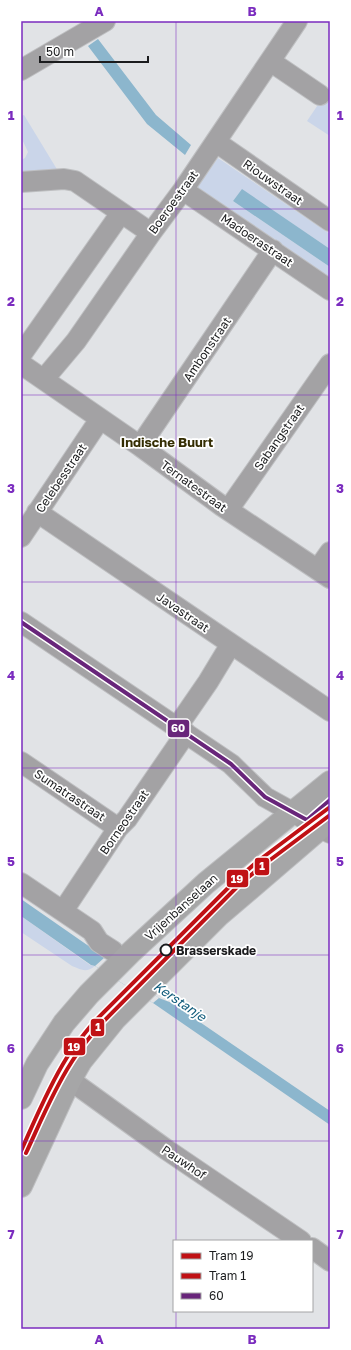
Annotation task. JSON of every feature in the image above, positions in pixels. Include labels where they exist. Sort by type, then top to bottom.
[{"type":"main road","name":"Vrijenbanselaan","points":[[21,1098],[37,1064],[64,1023],[113,964],[130,953],[206,883],[330,782]]},
{"type":"main road","points":[[21,1186],[70,1080],[81,1061],[115,1019],[218,916],[327,827]]},
{"type":"street","name":"Boeroestraat","points":[[44,379],[76,341],[150,233],[183,190],[297,21]]},
{"type":"street","points":[[21,70],[101,22]]},
{"type":"street","points":[[270,60],[320,95]]},
{"type":"street","name":"Riouwstraat","points":[[216,142],[330,221]]},
{"type":"street","points":[[21,182],[64,179],[75,181],[150,233]]},
{"type":"street","name":"Madoerastraat","points":[[183,190],[330,290]]},
{"type":"street","points":[[22,364],[121,213]]},
{"type":"street","name":"Ambonstraat","points":[[140,446],[273,250]]},
{"type":"street","name":"Ternatestraat","points":[[22,364],[140,446],[228,510],[324,573]]},
{"type":"street","name":"Sabangstraat","points":[[228,510],[330,364]]},
{"type":"street","name":"Celebesstraat","points":[[21,537],[100,419]]},
{"type":"street","name":"Javastraat","points":[[37,512],[330,711]]},
{"type":"street","points":[[324,573],[330,552]]},
{"type":"street","points":[[21,622],[231,764],[266,797],[292,812],[327,827]]},
{"type":"street","name":"Borneostraat","points":[[63,911],[118,828],[127,819],[231,644]]},
{"type":"street","name":"Sumatrastraat","points":[[21,762],[118,828]]},
{"type":"street","points":[[21,883],[92,931],[113,964]]},
{"type":"street","name":"Pauwhof","points":[[70,1080],[167,1150],[300,1240]]},
{"type":"street","points":[[313,1249],[330,1261]]},
{"type":"shaded area","points":[[98,39],[156,115],[191,145],[185,155],[147,124],[88,46]]},
{"type":"shaded area","points":[[328,90],[330,92],[330,136],[307,121]]},
{"type":"shaded area","points":[[24,115],[58,171],[21,174],[21,160],[25,158],[28,152],[21,137],[21,116]]},
{"type":"shaded area","points":[[218,158],[330,234],[330,249],[242,190],[233,201],[330,267],[330,286],[193,193]]},
{"type":"shaded area","points":[[242,189],[330,249],[330,267],[233,201]]},
{"type":"shaded area","points":[[21,899],[103,956],[108,962],[159,998],[172,1003],[330,1111],[330,1125],[153,1003],[95,966],[91,965],[21,916]]},
{"type":"shaded area","points":[[21,916],[90,965],[95,966],[89,970],[81,970],[72,966],[21,932]]},
{"type":"pier","points":[[104,958],[159,998],[153,1003],[95,966]]},
{"type":"tram line","name":"19","points":[[21,1151],[59,1070],[72,1049],[94,1022],[235,881],[258,861],[330,807]]},
{"type":"tram line","name":"1","points":[[26,1153],[64,1074],[77,1053],[99,1026],[239,885],[330,815]]},
{"type":"transit line","name":"60","points":[[21,622],[231,764],[265,797],[307,820],[330,800]]},
{"type":"place","name":"Brasserskade","points":[[166,950]]},
{"type":"district","name":"Indische Buurt","points":[[167,442]]},
{"type":"water label","name":"Kerstanje","points":[[180,1001]]}]
